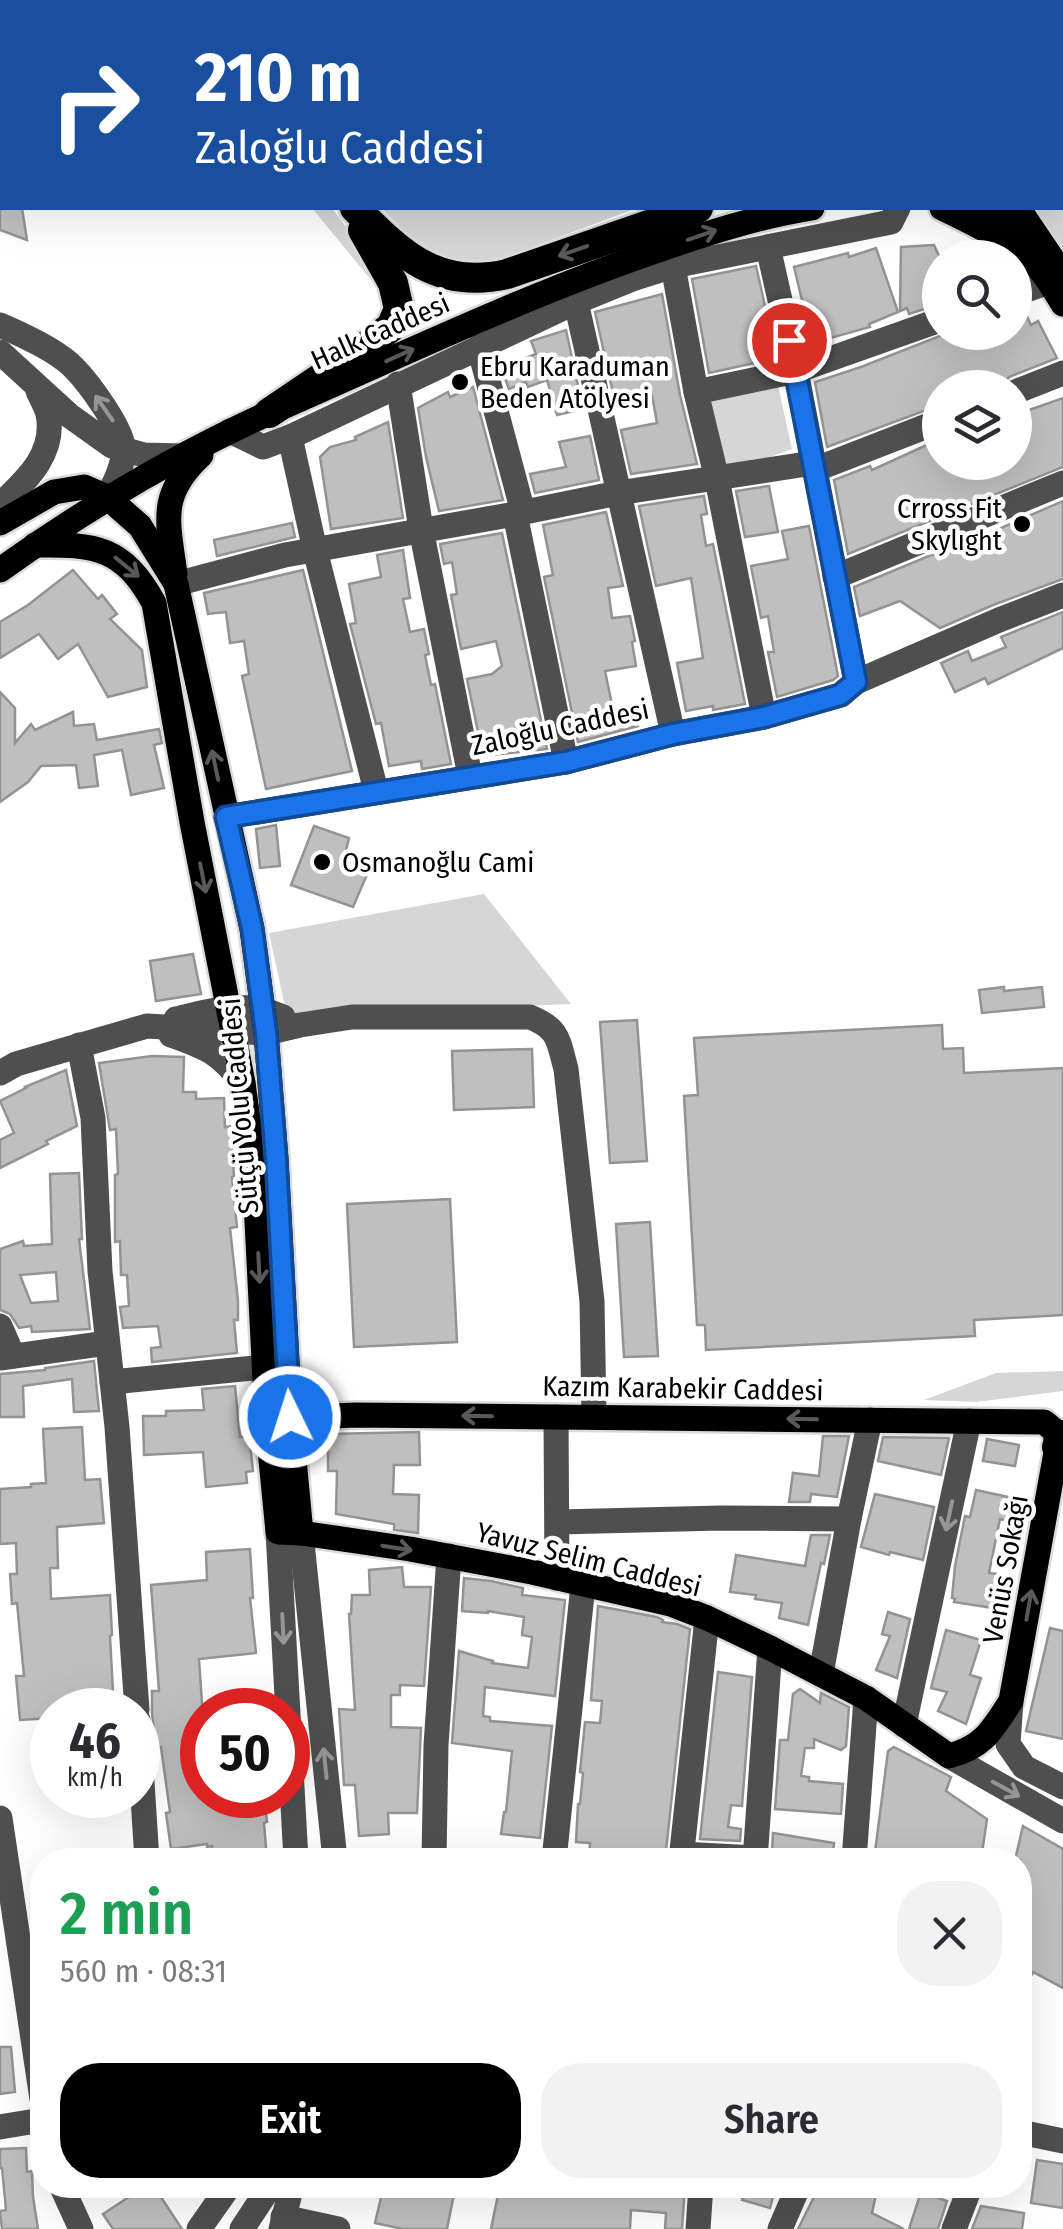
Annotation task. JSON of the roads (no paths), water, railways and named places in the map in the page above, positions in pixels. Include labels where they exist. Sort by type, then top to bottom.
[{"type":"highway","points":[[268,413],[391,328],[399,308],[393,282],[353,210]]},
{"type":"highway","points":[[354,210],[410,259],[436,272],[486,279],[692,210]]},
{"type":"highway","points":[[981,210],[998,220],[1014,240]]},
{"type":"highway","points":[[1017,210],[1056,280]]},
{"type":"main road","name":"Halk Caddesi","points":[[0,570],[107,497],[268,413],[573,280],[726,226],[800,210]]},
{"type":"main road","points":[[946,210],[1000,240]]},
{"type":"main road","points":[[1032,260],[1056,280],[1063,304]]},
{"type":"main road","points":[[176,584],[168,504],[178,480],[228,432]]},
{"type":"main road","points":[[0,523],[54,492],[84,487],[107,497]]},
{"type":"main road","name":"Sütçü Yolu Caddesi","points":[[107,497],[140,526],[176,584],[252,928],[276,1159],[279,1418],[289,1532]]},
{"type":"main road","name":"Sütçü Yolu Caddesi","points":[[35,545],[96,548],[120,560],[140,578],[154,603],[243,1083],[254,1163],[264,1367],[279,1418]]},
{"type":"main road","points":[[192,822],[226,817]]},
{"type":"main road","name":"Kazım Karabekir Caddesi","points":[[279,1418],[355,1415],[1044,1422],[1060,1441]]},
{"type":"main road","name":"Venüs Sokağı","points":[[1012,1702],[1060,1441]]},
{"type":"main road","name":"Yavuz Selim Caddesi","points":[[289,1532],[448,1556],[671,1604],[770,1648],[866,1698],[949,1756]]},
{"type":"main road","points":[[949,1756],[970,1750],[988,1736],[1012,1702]]},
{"type":"street","points":[[228,432],[262,447],[576,302],[673,266],[891,222],[897,210]]},
{"type":"street","points":[[768,247],[856,682]]},
{"type":"street","points":[[673,266],[764,717]]},
{"type":"street","points":[[1032,288],[1056,280]]},
{"type":"street","points":[[576,302],[673,734]]},
{"type":"street","points":[[0,325],[73,366],[119,429],[124,450],[117,479],[107,497]]},
{"type":"street","points":[[696,392],[796,372],[922,326]]},
{"type":"street","points":[[479,347],[519,513],[566,762]]},
{"type":"street","points":[[0,352],[70,416],[112,446],[144,455],[182,456]]},
{"type":"street","points":[[1032,385],[1063,373]]},
{"type":"street","points":[[398,384],[421,529],[470,776]]},
{"type":"street","points":[[0,505],[39,464],[48,443],[48,413],[36,386]]},
{"type":"street","points":[[176,584],[285,555],[421,529],[618,493],[814,467],[922,428]]},
{"type":"street","points":[[290,437],[376,791]]},
{"type":"street","points":[[835,577],[1063,483]]},
{"type":"street","name":"Zaloğlu Caddesi","points":[[226,817],[566,762],[673,734],[764,717],[840,695],[856,682],[1063,595]]},
{"type":"street","points":[[0,1073],[16,1064],[147,1026],[230,1018],[300,1024],[352,1017],[530,1017],[549,1025],[558,1039],[566,1069],[592,1301],[594,1417]]},
{"type":"street","points":[[147,1026],[212,1050],[243,1083]]},
{"type":"street","points":[[80,1044],[93,1118],[100,1271],[118,1427],[136,1688]]},
{"type":"street","points":[[0,1326],[6,1357],[106,1343]]},
{"type":"street","points":[[112,1382],[264,1367]]},
{"type":"street","points":[[555,1848],[570,1581],[558,1522],[556,1417]]},
{"type":"street","points":[[821,1674],[870,1420]]},
{"type":"street","points":[[904,1725],[970,1421]]},
{"type":"street","points":[[558,1522],[848,1519]]},
{"type":"street","name":"Sütçü Yolu Caddesi","points":[[289,1532],[296,1848]]},
{"type":"street","name":"Sütçü Yolu Caddesi","points":[[289,1532],[333,1848]]},
{"type":"street","points":[[434,1848],[436,1745],[448,1556]]},
{"type":"street","points":[[682,1848],[707,1618]]},
{"type":"street","points":[[755,1848],[770,1648]]},
{"type":"street","points":[[855,1848],[866,1698]]},
{"type":"street","points":[[1012,1702],[1008,1744],[1024,1767],[1063,1786]]},
{"type":"street","name":"Yavuz Selim Caddesi","points":[[949,1756],[1063,1821]]},
{"type":"street","points":[[0,1818],[30,2024]]},
{"type":"street","points":[[144,1818],[146,1848]]},
{"type":"street","points":[[0,2128],[30,2122]]},
{"type":"street","points":[[1032,2135],[1063,2141]]},
{"type":"street","points":[[67,2198],[80,2229]]},
{"type":"street","points":[[200,2229],[221,2198]]},
{"type":"street","points":[[242,2229],[262,2198]]},
{"type":"street","points":[[289,2198],[282,2223],[338,2229]]},
{"type":"street","points":[[698,2229],[700,2198]]},
{"type":"street","points":[[780,2229],[793,2198]]},
{"type":"street","points":[[954,2229],[967,2198]]},
{"type":"place","name":"Ebru Karaduman Beden Atölyesi","points":[[460,382]]},
{"type":"place","name":"Crross Fit Skylıght","points":[[1022,524]]},
{"type":"place","name":"Osmanoğlu Cami","points":[[322,862]]}]
